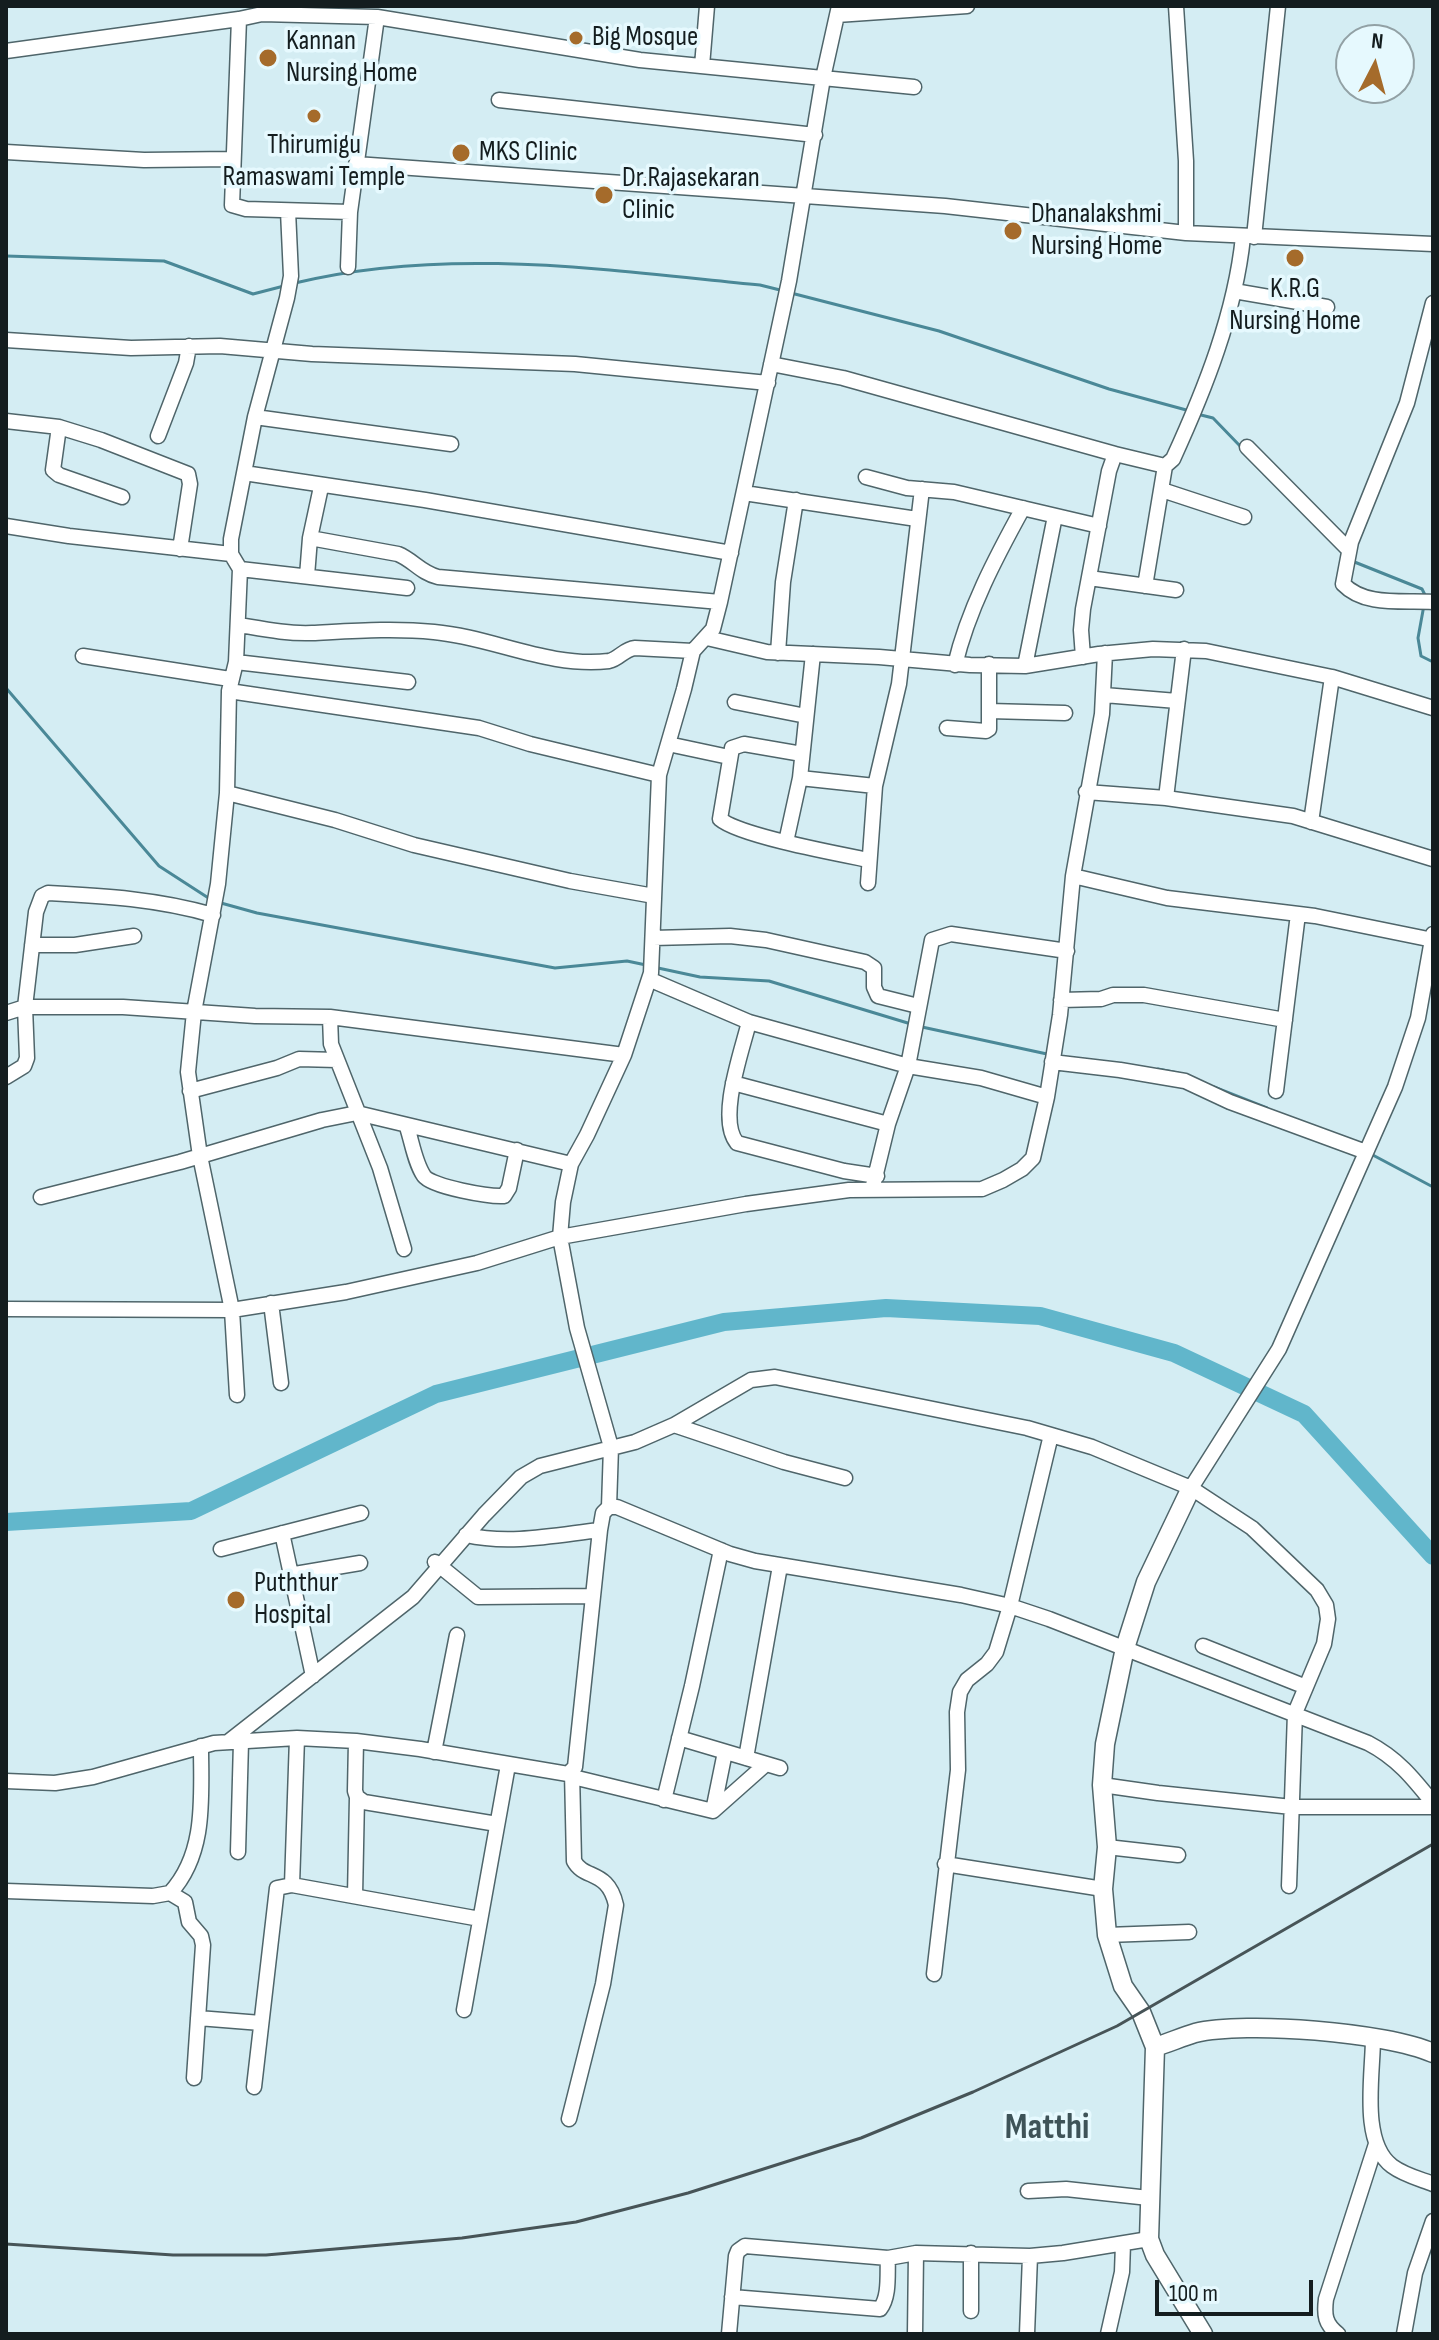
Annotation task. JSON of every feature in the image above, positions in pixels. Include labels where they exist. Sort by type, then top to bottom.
[{"type":"main road","points":[[1191,1488],[1146,1582],[1125,1648],[1105,1744],[1102,1785],[1107,1847],[1103,1889],[1107,1935],[1123,1986],[1141,2012],[1155,2047],[1149,2239],[1155,2255],[1203,2334]]},
{"type":"main road","points":[[1155,2047],[1197,2033],[1263,2028],[1373,2038],[1421,2047],[1433,2053]]},
{"type":"street","points":[[702,66],[707,6]]},
{"type":"street","points":[[569,2119],[603,1984],[616,1905],[614,1894],[601,1878],[581,1870],[574,1861],[572,1774],[600,1530],[603,1513],[609,1507],[611,1447],[588,1370],[565,1270],[560,1237],[563,1202],[571,1164],[624,1055],[651,977],[659,775],[693,651],[713,629],[720,602],[789,281],[823,78],[838,11],[967,6]]},
{"type":"street","points":[[1176,6],[1186,161],[1186,233]]},
{"type":"street","points":[[1145,586],[1165,466],[1173,459],[1213,363],[1248,237],[1271,97],[1278,6]]},
{"type":"street","points":[[6,51],[239,19],[263,10],[326,10],[640,60],[914,87]]},
{"type":"street","points":[[348,267],[350,212],[377,17]]},
{"type":"street","points":[[239,19],[232,205],[237,208],[350,212]]},
{"type":"street","points":[[499,100],[815,135]]},
{"type":"street","points":[[6,152],[144,160],[232,159]]},
{"type":"street","points":[[356,164],[945,206],[1186,233],[1433,244]]},
{"type":"street","points":[[237,1395],[232,1310],[200,1156],[188,1072],[194,1012],[218,884],[227,793],[230,685],[236,662],[240,569],[231,554],[231,539],[255,417],[291,276],[288,211]]},
{"type":"street","points":[[1234,291],[1327,307]]},
{"type":"street","points":[[1433,303],[1407,403],[1350,546],[1343,584],[1352,594],[1367,599],[1433,602]]},
{"type":"street","points":[[6,340],[131,348],[220,346],[398,359],[575,364],[768,383]]},
{"type":"street","points":[[158,436],[186,363],[189,346]]},
{"type":"street","points":[[771,364],[843,378],[1165,466]]},
{"type":"street","points":[[255,417],[451,444]]},
{"type":"street","points":[[6,421],[59,427],[188,474],[190,484],[180,549]]},
{"type":"street","points":[[59,427],[53,470],[59,475],[122,497]]},
{"type":"street","points":[[1247,447],[1350,546]]},
{"type":"street","points":[[1083,657],[1081,630],[1089,578],[1103,494],[1115,454]]},
{"type":"street","points":[[244,473],[321,487],[411,498],[731,553]]},
{"type":"street","points":[[866,477],[922,489],[954,492],[1099,526]]},
{"type":"street","points":[[307,576],[310,538],[321,487]]},
{"type":"street","points":[[868,883],[875,786],[899,684],[922,489]]},
{"type":"street","points":[[1162,490],[1244,517]]},
{"type":"street","points":[[744,493],[917,519]]},
{"type":"street","points":[[778,653],[783,582],[796,500]]},
{"type":"street","points":[[955,665],[969,621],[995,560],[1023,508]]},
{"type":"street","points":[[1025,666],[1055,516]]},
{"type":"street","points":[[6,526],[231,554]]},
{"type":"street","points":[[310,538],[398,554],[409,558],[428,575],[438,577],[720,602]]},
{"type":"street","points":[[240,569],[407,588]]},
{"type":"street","points":[[1089,578],[1176,590]]},
{"type":"street","points":[[239,625],[311,633],[376,629],[435,632],[501,648],[579,661],[611,661],[635,648],[693,651]]},
{"type":"street","points":[[707,638],[778,653],[955,665],[1025,666],[1105,653],[1184,649],[1232,655],[1332,677],[1433,708]]},
{"type":"street","points":[[1166,798],[1184,649]]},
{"type":"street","points":[[749,1022],[733,1083],[729,1129],[737,1143],[844,1171],[875,1183],[982,1189],[1022,1169],[1033,1158],[1056,1039],[1073,876],[1104,695],[1105,653]]},
{"type":"street","points":[[786,842],[800,778],[813,654]]},
{"type":"street","points":[[83,656],[479,728],[530,744],[659,775]]},
{"type":"street","points":[[236,662],[408,682]]},
{"type":"street","points":[[947,728],[986,731],[990,726],[989,664]]},
{"type":"street","points":[[1311,822],[1332,677]]},
{"type":"street","points":[[1104,695],[1177,701]]},
{"type":"street","points":[[735,702],[806,716]]},
{"type":"street","points":[[989,711],[1065,713]]},
{"type":"street","points":[[668,744],[729,757]]},
{"type":"street","points":[[802,754],[744,744],[732,748],[720,819],[786,842],[869,860]]},
{"type":"street","points":[[800,778],[875,786]]},
{"type":"street","points":[[1086,792],[1166,798],[1257,810],[1311,822],[1433,859]]},
{"type":"street","points":[[227,793],[335,820],[414,845],[570,881],[654,896]]},
{"type":"street","points":[[1073,876],[1167,898],[1298,914],[1432,940]]},
{"type":"street","points":[[6,1077],[24,1066],[27,1058],[25,1007],[37,904],[42,896],[48,893],[140,898],[214,912]]},
{"type":"street","points":[[1276,1091],[1298,914]]},
{"type":"street","points":[[875,1183],[888,1124],[908,1066],[932,940],[951,934],[1067,951]]},
{"type":"street","points":[[1191,1488],[1279,1349],[1364,1158],[1395,1087],[1418,1018],[1433,934]]},
{"type":"street","points":[[32,945],[75,945],[134,936]]},
{"type":"street","points":[[653,942],[730,936],[766,940],[865,962],[874,968],[874,987],[878,996],[918,1010]]},
{"type":"street","points":[[651,977],[749,1022],[908,1066],[981,1078],[1047,1097]]},
{"type":"street","points":[[1061,1000],[1144,995],[1285,1020]]},
{"type":"street","points":[[6,1013],[25,1007],[123,1007],[255,1016],[330,1017],[624,1055]]},
{"type":"street","points":[[330,1017],[331,1044],[380,1168],[404,1249]]},
{"type":"street","points":[[190,1091],[277,1068],[299,1059],[337,1060]]},
{"type":"street","points":[[1051,1065],[1120,1070],[1185,1081],[1364,1158]]},
{"type":"street","points":[[733,1083],[888,1124]]},
{"type":"street","points":[[41,1197],[357,1113],[571,1164]]},
{"type":"street","points":[[407,1127],[422,1173],[427,1180],[439,1184],[504,1196],[509,1188],[517,1150]]},
{"type":"street","points":[[6,1309],[232,1310],[346,1292],[463,1266],[560,1237],[746,1204],[849,1190],[875,1183]]},
{"type":"street","points":[[271,1303],[281,1383]]},
{"type":"street","points":[[234,1742],[413,1597],[437,1564],[521,1477],[540,1466],[635,1442],[674,1425],[751,1380],[775,1377],[1027,1428],[1092,1447],[1191,1488],[1252,1528],[1317,1590],[1326,1605],[1328,1619],[1324,1644],[1295,1713],[1289,1886]]},
{"type":"street","points":[[674,1425],[784,1462],[845,1478]]},
{"type":"street","points":[[934,1974],[958,1770],[957,1712],[960,1692],[967,1680],[996,1652],[1051,1435]]},
{"type":"street","points":[[609,1507],[617,1507],[721,1550],[780,1566],[961,1595],[1010,1606],[1295,1713],[1386,1752],[1403,1766],[1433,1805]]},
{"type":"street","points":[[221,1549],[361,1513]]},
{"type":"street","points":[[466,1535],[490,1541],[600,1530]]},
{"type":"street","points":[[282,1533],[313,1676]]},
{"type":"street","points":[[664,1800],[721,1550]]},
{"type":"street","points":[[289,1575],[360,1563]]},
{"type":"street","points":[[437,1564],[478,1597],[593,1596]]},
{"type":"street","points":[[746,1758],[780,1566]]},
{"type":"street","points":[[434,1752],[457,1635]]},
{"type":"street","points":[[1203,1646],[1306,1687]]},
{"type":"street","points":[[6,1781],[55,1783],[93,1777],[201,1746],[297,1738],[356,1741],[572,1774],[713,1811],[773,1766],[679,1738]]},
{"type":"street","points":[[292,1885],[297,1738]]},
{"type":"street","points":[[355,1896],[356,1741]]},
{"type":"street","points":[[234,1742],[238,1852]]},
{"type":"street","points":[[6,1891],[121,1896],[164,1896],[170,1893],[189,1860],[201,1824],[201,1746]]},
{"type":"street","points":[[713,1811],[725,1752]]},
{"type":"street","points":[[464,2010],[508,1765]]},
{"type":"street","points":[[1102,1785],[1292,1807],[1433,1805]]},
{"type":"street","points":[[357,1797],[364,1802],[400,1809],[497,1824]]},
{"type":"street","points":[[1107,1847],[1178,1855]]},
{"type":"street","points":[[945,1864],[1103,1889]]},
{"type":"street","points":[[254,2087],[277,1888],[292,1885],[480,1919]]},
{"type":"street","points":[[170,1893],[185,1902],[189,1922],[202,1939],[194,2078]]},
{"type":"street","points":[[1107,1935],[1189,1932]]},
{"type":"street","points":[[198,2018],[261,2023]]},
{"type":"street","points":[[1373,2038],[1371,2127],[1376,2144],[1392,2166],[1433,2184]]},
{"type":"street","points":[[1338,2334],[1327,2326],[1324,2311],[1326,2299],[1376,2144]]},
{"type":"street","points":[[1028,2191],[1066,2189],[1149,2198]]},
{"type":"street","points":[[1404,2334],[1415,2273],[1433,2221]]},
{"type":"street","points":[[729,2334],[736,2256],[745,2246],[888,2258],[916,2253],[1030,2256],[1149,2239]]},
{"type":"street","points":[[1108,2334],[1122,2272],[1123,2244]]},
{"type":"street","points":[[915,2334],[916,2253]]},
{"type":"street","points":[[971,2253],[971,2311]]},
{"type":"street","points":[[1027,2334],[1030,2256]]},
{"type":"street","points":[[732,2297],[880,2309],[886,2297],[888,2258]]},
{"type":"waterway","points":[[6,256],[164,261],[253,294],[284,286]]},
{"type":"waterway","points":[[295,283],[352,272],[468,263],[585,268],[760,285],[784,291]]},
{"type":"waterway","points":[[791,293],[939,331],[1109,389],[1190,411]]},
{"type":"waterway","points":[[1197,414],[1213,418],[1241,447]]},
{"type":"waterway","points":[[1352,561],[1422,589],[1426,597]]},
{"type":"waterway","points":[[1424,605],[1418,638],[1421,656],[1433,662]]},
{"type":"waterway","points":[[6,688],[159,866],[210,899]]},
{"type":"waterway","points":[[221,903],[257,913],[555,968],[627,961],[646,965]]},
{"type":"waterway","points":[[658,968],[700,977],[769,981],[911,1024]]},
{"type":"waterway","points":[[922,1027],[1047,1054]]},
{"type":"waterway","points":[[1158,1069],[1178,1073]]},
{"type":"waterway","points":[[1214,1087],[1267,1108]]},
{"type":"waterway","points":[[1369,1153],[1433,1187]]},
{"type":"waterway","points":[[6,1522],[191,1511],[436,1394],[724,1322],[886,1308],[1040,1316],[1174,1353],[1304,1414],[1433,1556]]},
{"type":"railway","points":[[6,2244],[173,2255],[266,2255],[462,2238],[576,2222],[688,2193],[861,2138],[973,2092],[1117,2026],[1433,1844]]},
{"type":"place","name":"Big Mosque","points":[[576,38]]},
{"type":"place","name":"Kannan Nursing Home","points":[[268,58]]},
{"type":"place","name":"Thirumigu Ramaswami Temple","points":[[314,116]]},
{"type":"place","name":"MKS Clinic","points":[[461,153]]},
{"type":"place","name":"Dr.Rajasekaran Clinic","points":[[604,195]]},
{"type":"place","name":"Dhanalakshmi Nursing Home","points":[[1013,231]]},
{"type":"place","name":"K.R.G Nursing Home","points":[[1295,258]]},
{"type":"place","name":"Puththur Hospital","points":[[236,1600]]},
{"type":"district","name":"Matthi","points":[[1047,2129]]}]
